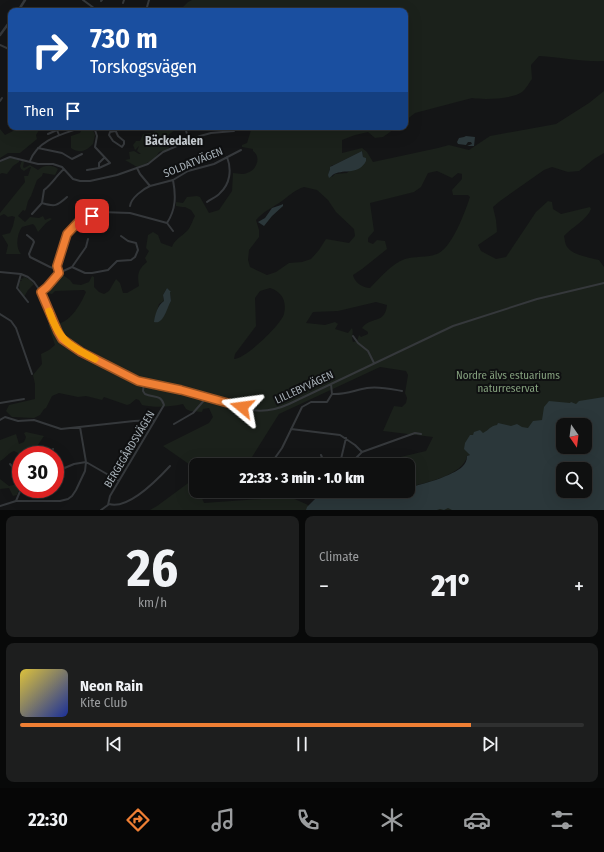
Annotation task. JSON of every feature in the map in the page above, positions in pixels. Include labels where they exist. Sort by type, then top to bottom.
[{"type":"street","points":[[83,0],[94,8]]},
{"type":"street","points":[[147,7],[149,0]]},
{"type":"street","points":[[0,35],[8,24]]},
{"type":"street","points":[[48,134],[57,130],[58,135]]},
{"type":"street","points":[[30,161],[38,148],[45,142],[58,135],[74,130]]},
{"type":"street","points":[[87,170],[99,168],[110,163],[95,147],[97,136],[95,130]]},
{"type":"street","points":[[186,130],[189,141]]},
{"type":"street","points":[[0,161],[10,156],[38,164],[53,164],[64,169],[73,179],[85,181],[117,175],[137,168],[152,162],[163,152],[211,133],[235,130]]},
{"type":"street","points":[[115,131],[118,136],[124,140],[122,147],[113,141],[109,135],[110,132],[115,131]]},
{"type":"street","points":[[38,148],[62,153],[72,159],[82,154]]},
{"type":"street","name":"SOLDATVÄGEN","points":[[130,206],[131,202],[139,193],[150,186],[173,180],[188,171],[214,164],[241,150]]},
{"type":"street","points":[[207,202],[220,194],[227,183],[230,170],[227,157]]},
{"type":"street","points":[[99,168],[99,162],[105,158]]},
{"type":"street","points":[[137,168],[150,186]]},
{"type":"street","points":[[32,214],[42,203],[44,190],[52,184],[56,176],[64,169]]},
{"type":"street","points":[[166,223],[174,204],[175,194],[173,180]]},
{"type":"street","points":[[42,203],[52,206],[57,205],[67,197]]},
{"type":"street","points":[[101,212],[130,213],[166,223],[173,231]]},
{"type":"street","points":[[59,273],[57,269],[67,234],[82,218],[92,216]]},
{"type":"street","points":[[27,235],[34,242],[29,254],[30,257],[57,269]]},
{"type":"street","points":[[72,266],[85,273],[92,273],[108,270],[117,261],[131,260],[138,252],[138,245],[135,242],[128,241],[121,236]]},
{"type":"street","points":[[41,292],[59,273],[72,266],[86,247],[88,239]]},
{"type":"street","points":[[0,272],[21,274],[17,288],[28,302]]},
{"type":"street","name":"LILLEBYVÄGEN","points":[[21,274],[31,279],[41,292],[54,326],[62,339],[81,352],[125,375],[144,382],[181,390],[251,410],[266,411],[283,407],[438,333],[471,320],[558,293],[604,283]]},
{"type":"street","points":[[0,314],[11,321],[16,328],[32,374]]},
{"type":"street","points":[[353,336],[358,343],[368,351],[374,363]]},
{"type":"street","name":"BERGEGÅRDSVÄGEN","points":[[101,510],[108,504],[110,496],[164,404],[159,398],[145,394],[143,391],[144,382]]},
{"type":"street","points":[[275,458],[282,448],[303,405],[311,402],[327,402],[332,394],[331,384]]},
{"type":"street","points":[[332,394],[342,394],[367,388],[402,391]]},
{"type":"street","points":[[174,424],[193,413],[207,397]]},
{"type":"street","points":[[0,403],[24,399]]},
{"type":"street","points":[[0,420],[5,417],[18,421],[34,420],[59,428],[155,420]]},
{"type":"street","points":[[0,506],[16,501],[60,501],[68,499],[73,495],[85,471],[86,462],[80,427]]},
{"type":"street","points":[[291,429],[337,434],[346,438],[362,452]]},
{"type":"street","points":[[356,458],[362,452],[415,434],[421,434]]},
{"type":"street","points":[[341,458],[346,438]]},
{"type":"street","points":[[64,468],[74,464],[86,462],[119,481]]},
{"type":"street","points":[[108,504],[116,505],[133,498],[152,486],[170,466]]},
{"type":"green space","points":[[192,0],[604,0],[604,61],[588,61],[539,56],[531,65],[532,79],[525,89],[518,94],[498,98],[472,98],[415,113],[408,119],[408,8],[182,8]]},
{"type":"green space","name":"Nordre älvs estuariums naturreservat","points":[[604,91],[604,153],[579,171],[568,172],[552,167],[544,170],[500,201],[493,207],[497,232],[478,245],[481,251],[496,259],[506,257],[536,212],[548,201],[552,202],[553,209],[561,214],[590,207],[591,209],[583,220],[564,236],[566,245],[570,250],[582,256],[599,260],[604,267],[604,510],[398,510],[447,486],[481,446],[466,450],[470,455],[467,456],[464,463],[459,468],[452,473],[415,485],[415,458],[396,458],[426,451],[433,437],[383,431],[394,406],[402,407],[406,403],[407,398],[405,393],[408,375],[406,371],[380,367],[279,414],[251,458],[189,458],[189,464],[163,446],[209,423],[213,417],[209,408],[203,409],[202,412],[190,411],[186,409],[183,404],[152,407],[142,405],[139,400],[136,399],[127,405],[104,397],[102,400],[86,396],[78,397],[59,393],[52,396],[46,408],[40,415],[34,418],[12,417],[6,411],[9,405],[35,399],[35,384],[33,375],[42,364],[41,354],[55,345],[48,324],[58,324],[71,316],[86,292],[84,290],[55,291],[52,294],[47,293],[57,278],[62,278],[63,275],[73,284],[81,285],[89,282],[92,276],[94,277],[94,287],[99,292],[104,294],[109,291],[116,279],[120,283],[123,293],[127,293],[139,286],[139,272],[147,262],[145,258],[149,251],[146,248],[148,235],[153,232],[158,235],[161,243],[172,247],[176,240],[188,229],[195,216],[191,210],[185,207],[176,206],[176,202],[183,203],[187,197],[197,196],[200,197],[209,213],[219,210],[232,191],[233,173],[245,174],[253,170],[257,164],[256,154],[253,149],[242,147],[242,145],[247,143],[251,130],[393,130],[383,137],[375,138],[368,132],[342,140],[342,153],[362,148],[367,152],[373,162],[449,145],[469,150],[490,136],[556,124],[589,103]],"holes":[[[362,151],[363,157],[347,173],[335,174],[332,177],[329,171],[332,165]],[[437,171],[452,178],[458,173],[462,174],[462,179],[452,190],[453,195],[468,195],[470,197],[454,236],[439,253],[431,256],[400,261],[390,268],[370,288],[362,286],[355,280],[353,275],[387,249],[385,241],[377,240],[373,244],[368,242],[368,238],[374,231],[370,203],[414,192],[421,187],[428,173]],[[304,187],[317,190],[328,200],[336,212],[354,229],[355,236],[349,243],[326,239],[311,259],[302,262],[289,263],[276,272],[267,275],[250,267],[248,260],[249,250],[259,237],[259,230],[256,220],[264,212],[297,190]],[[167,288],[170,292],[171,301],[164,316],[155,319],[159,304],[164,301],[163,295]],[[270,288],[278,292],[283,298],[285,305],[284,314],[276,326],[262,341],[246,354],[234,359],[235,354],[256,326],[255,298],[260,291]],[[376,302],[387,305],[386,311],[380,318],[365,324],[362,328],[368,332],[368,334],[361,337],[359,335],[357,341],[353,342],[352,328],[348,333],[335,329],[338,324],[335,322],[325,325],[306,323],[313,312],[338,311]]]},
{"type":"green space","points":[[0,129],[5,135],[15,130],[39,130],[36,135],[37,139],[20,153],[8,153],[0,158]]},
{"type":"green space","points":[[93,130],[95,135],[93,144],[83,151],[77,151],[71,148],[71,136],[80,133],[81,131]]},
{"type":"green space","points":[[158,130],[175,130],[168,135],[172,143],[167,150],[159,152],[152,160],[137,167],[125,160],[130,159],[129,152],[134,151],[141,154],[137,151],[139,146],[135,150],[133,145],[136,141],[140,141],[143,134]]},
{"type":"green space","points":[[10,158],[19,160],[19,162],[13,166],[7,174],[0,174],[0,162]]},
{"type":"green space","points":[[22,160],[24,162],[24,168],[30,165],[38,170],[42,167],[48,166],[53,166],[58,169],[55,175],[43,173],[37,180],[25,211],[23,210],[18,216],[25,222],[30,217],[39,218],[43,216],[45,220],[50,218],[52,219],[38,232],[33,224],[22,227],[17,240],[18,248],[21,254],[6,254],[8,245],[2,235],[10,233],[15,217],[8,217],[4,214],[0,216],[0,213],[25,182],[24,176],[28,176],[31,167],[24,171],[21,169],[20,166]]},
{"type":"green space","points":[[22,276],[29,279],[34,284],[24,297],[19,288],[19,283],[22,281],[20,279],[24,278]]},
{"type":"green space","points":[[26,432],[44,436],[37,446],[12,446],[12,452],[0,461],[0,440],[16,434],[19,444],[24,442],[26,437],[24,433]]},
{"type":"green space","points":[[0,479],[9,486],[12,485],[12,494],[9,488],[0,489]]},
{"type":"green space","points":[[189,482],[189,498],[202,498],[204,503],[292,498],[315,510],[150,510]]},
{"type":"shaded area","points":[[466,136],[475,137],[474,146],[467,146],[472,144],[471,142],[468,142],[466,145],[458,144],[457,142],[459,138]]},
{"type":"shaded area","points":[[362,151],[363,157],[366,158],[366,161],[360,168],[334,174],[329,178],[328,175],[330,167]]},
{"type":"shaded area","points":[[283,204],[283,206],[264,226],[258,222],[265,218],[272,208]]},
{"type":"shaded area","points":[[167,288],[171,292],[171,301],[163,318],[160,321],[154,322],[157,310],[164,301],[163,295]]},
{"type":"shaded area","points":[[604,397],[604,510],[452,510],[448,508],[444,510],[306,510],[316,498],[415,498],[415,485],[445,477],[458,470],[465,464],[467,456],[470,455],[464,449],[465,443],[474,432],[480,430],[483,433],[498,423],[511,426],[517,424],[528,428],[533,421],[542,420],[544,407],[549,401],[571,402],[576,404],[579,401]]},
{"type":"slow traffic","points":[[49,311],[54,326],[62,339],[81,352],[95,359]]},
{"type":"district","name":"Bäckedalen","points":[[174,141]]},
{"type":"route","points":[[92,216],[82,218],[67,234],[57,266],[59,273],[41,292],[54,326],[62,339],[81,352],[138,381],[181,390],[242,407]]}]
